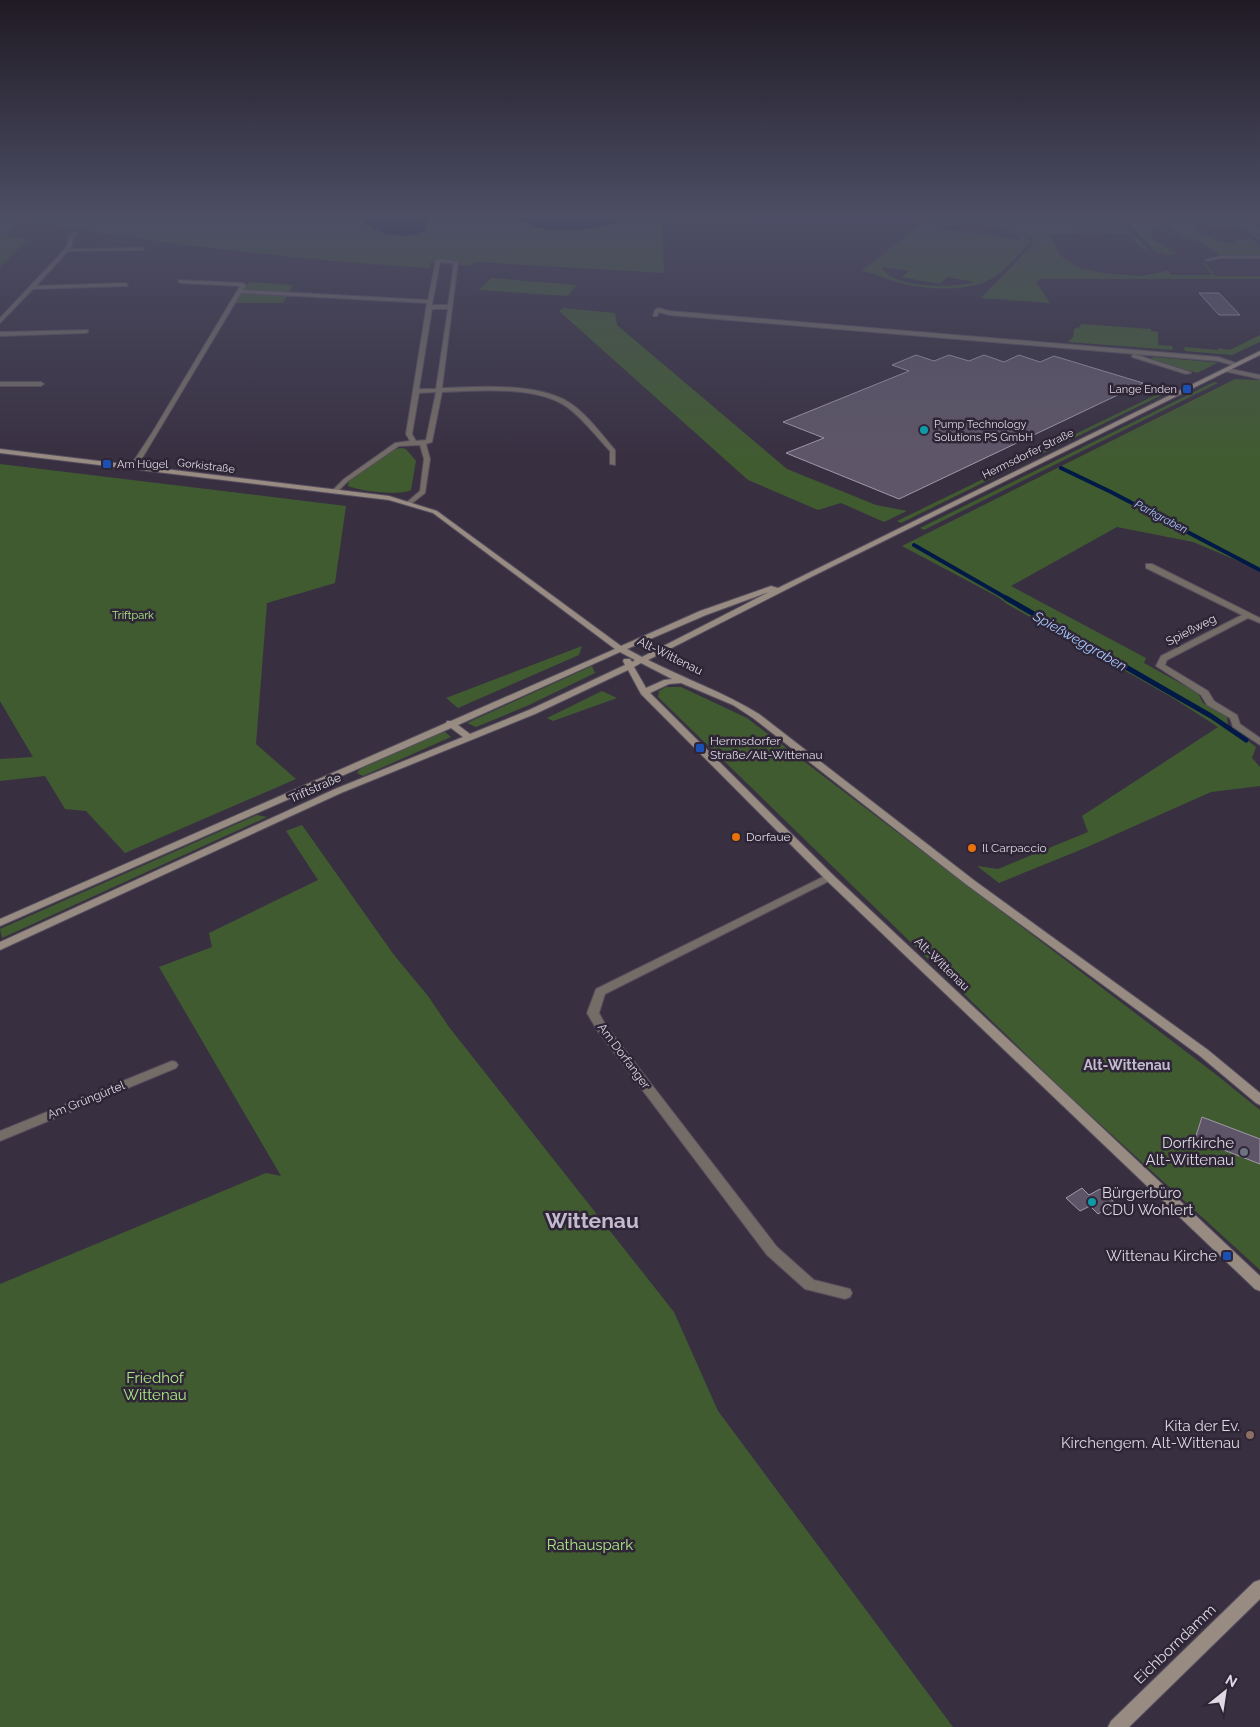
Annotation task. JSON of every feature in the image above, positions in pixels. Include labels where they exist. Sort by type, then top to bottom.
[{"type":"main road","name":"Hermsdorfer Straße","points":[[642,660],[736,614],[806,576],[1260,353]]},
{"type":"main road","name":"Gorkistraße","points":[[0,451],[409,502]]},
{"type":"main road","name":"Alt-Wittenau","points":[[409,502],[435,512],[620,649],[682,680],[736,703],[756,716],[971,883],[1204,1054],[1260,1100]]},
{"type":"main road","name":"Hermsdorfer Straße","points":[[620,649],[703,613],[806,576]]},
{"type":"main road","name":"Alt-Wittenau","points":[[620,649],[644,692],[829,877],[1260,1285]]},
{"type":"main road","name":"Triftstraße","points":[[0,923],[620,649]]},
{"type":"main road","name":"Triftstraße","points":[[0,946],[338,791],[532,712],[642,660]]},
{"type":"main road","points":[[644,692],[667,682],[682,680]]},
{"type":"main road","points":[[450,723],[470,738]]},
{"type":"main road","points":[[324,779],[338,791]]},
{"type":"main road","name":"Eichborndamm","points":[[1117,1727],[1260,1588]]},
{"type":"street","points":[[0,321],[21,299]]},
{"type":"street","points":[[130,467],[138,460],[155,433],[236,299]]},
{"type":"street","points":[[336,299],[450,307]]},
{"type":"street","points":[[409,502],[423,492],[427,459],[418,442],[408,434],[430,299]]},
{"type":"street","points":[[334,492],[346,480],[397,444],[429,442],[439,391],[451,299]]},
{"type":"street","points":[[655,315],[658,310],[669,313],[1218,359],[1236,364]]},
{"type":"street","points":[[0,334],[86,331]]},
{"type":"street","points":[[1130,352],[1131,355],[1188,373]]},
{"type":"street","points":[[1226,370],[1260,377]]},
{"type":"street","points":[[0,384],[41,384]]},
{"type":"street","points":[[415,391],[509,390],[539,394],[560,400],[570,407],[613,451],[613,464]]},
{"type":"street","name":"Spießweg","points":[[1149,566],[1246,616],[1260,621]]},
{"type":"street","name":"Spießweg","points":[[1246,616],[1164,658],[1160,666],[1205,693],[1210,703],[1234,717],[1236,725],[1260,742]]},
{"type":"street","name":"Am Dorfanger","points":[[829,877],[600,992],[593,1013],[601,1027],[772,1251],[810,1285],[845,1293]]},
{"type":"street","name":"Am Grüngürtel","points":[[0,1136],[172,1065]]},
{"type":"green space","points":[[238,299],[285,299],[283,303],[235,303]]},
{"type":"green space","points":[[989,299],[1047,299],[1050,303]]},
{"type":"green space","points":[[563,308],[615,313],[617,325],[787,469],[876,505],[907,511],[884,522],[841,503],[818,510],[748,480],[559,311]]},
{"type":"green space","points":[[1081,324],[1151,329],[1151,331],[1158,332],[1158,345],[1172,346],[1173,350],[1068,342],[1073,337],[1074,329],[1080,327]]},
{"type":"green space","points":[[1260,335],[1260,342],[1232,355],[1185,351],[1184,347],[1230,350]]},
{"type":"green space","points":[[1153,357],[1217,363],[1197,373],[1152,359]]},
{"type":"green space","points":[[1235,379],[1260,380],[1260,570],[1193,542],[1117,527],[1011,586],[1146,658],[1144,663],[1198,693],[1203,703],[1227,717],[1228,726],[1256,747],[1252,758],[1260,767],[1260,786],[1211,792],[1085,848],[999,883],[977,866],[998,869],[1088,832],[1082,816],[1218,727],[1173,698],[1007,604],[998,597],[902,546]]},
{"type":"green space","points":[[1214,382],[1218,383],[924,530],[920,528]]},
{"type":"green space","points":[[1172,387],[1176,388],[901,523],[897,521]]},
{"type":"green space","points":[[395,449],[406,449],[416,461],[411,490],[398,493],[379,492],[348,486],[349,481]]},
{"type":"green space","name":"Triftpark","points":[[0,464],[346,506],[335,583],[267,603],[256,744],[296,779],[125,853],[86,811],[65,809],[45,776],[0,781],[0,759],[33,757],[0,701]]},
{"type":"green space","points":[[582,646],[579,655],[458,708],[446,698]]},
{"type":"green space","points":[[592,666],[595,673],[529,705],[476,727],[467,723]]},
{"type":"green space","points":[[666,687],[681,687],[747,718],[1218,1076],[1260,1110],[1260,1270],[1064,1091],[658,697],[659,691]]},
{"type":"green space","points":[[602,691],[617,698],[553,721],[547,718]]},
{"type":"green space","points":[[442,732],[451,737],[363,776],[357,773],[360,769]]},
{"type":"green space","points":[[257,815],[267,817],[2,938],[0,929]]},
{"type":"green space","points":[[302,825],[394,955],[674,1312],[718,1411],[953,1727],[0,1727],[0,1284],[266,1173],[281,1176],[159,967],[212,947],[209,933],[318,880],[286,831]]},
{"type":"building","points":[[1204,299],[1224,299],[1240,315],[1219,315]]},
{"type":"building","name":"Pump Technology Solutions PS GmbH","points":[[916,355],[934,361],[949,355],[969,361],[984,355],[1004,362],[1019,355],[1040,362],[1054,356],[1143,383],[899,499],[786,453],[824,438],[783,422],[909,371],[892,365]]},
{"type":"building","name":"Dorfkirche Alt-Wittenau","points":[[1202,1117],[1260,1139],[1260,1164],[1195,1139]]},
{"type":"building","name":"Bürgerbüro CDU Wohlert","points":[[1082,1188],[1089,1195],[1100,1189],[1115,1203],[1098,1214],[1090,1206],[1080,1211],[1066,1198]]},
{"type":"waterway","name":"Parkgraben","points":[[1061,468],[1260,570]]},
{"type":"waterway","name":"Spießweggraben","points":[[914,545],[1008,599]]},
{"type":"waterway","name":"Spießweggraben","points":[[1006,598],[1211,716],[1246,740]]},
{"type":"place","name":"Lange Enden","points":[[1187,389]]},
{"type":"place","name":"Pump Technology Solutions PS GmbH","points":[[924,430]]},
{"type":"place","name":"Am Hügel","points":[[107,464]]},
{"type":"place","name":"Hermsdorfer Straße/Alt-Wittenau","points":[[700,748]]},
{"type":"place","name":"Dorfaue","points":[[736,837]]},
{"type":"place","name":"Il Carpaccio","points":[[972,848]]},
{"type":"place","name":"Dorfkirche Alt-Wittenau","points":[[1244,1152]]},
{"type":"place","name":"Bürgerbüro CDU Wohlert","points":[[1092,1202]]},
{"type":"place","name":"Wittenau Kirche","points":[[1227,1256]]},
{"type":"place","name":"Kita der Ev. Kirchengem. Alt-Wittenau","points":[[1250,1435]]},
{"type":"district","name":"Alt-Wittenau","points":[[1127,1065]]},
{"type":"district","name":"Wittenau","points":[[592,1220]]},
{"type":"park label","name":"Friedhof Wittenau","points":[[155,1386]]},
{"type":"park label","name":"Rathauspark","points":[[590,1545]]}]
